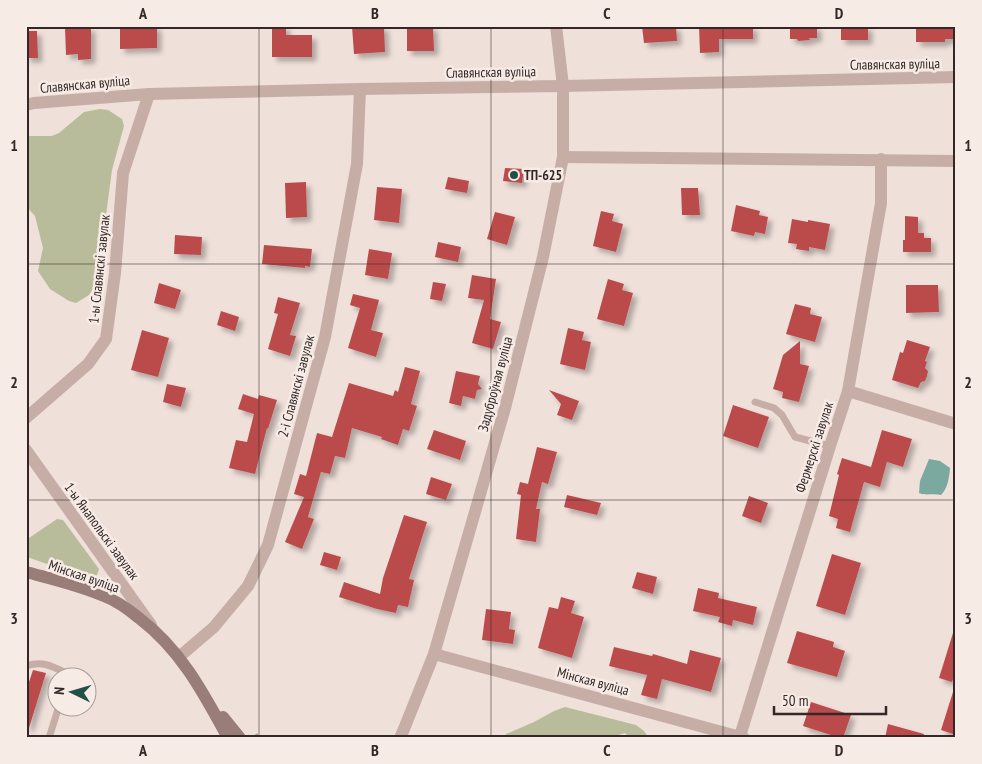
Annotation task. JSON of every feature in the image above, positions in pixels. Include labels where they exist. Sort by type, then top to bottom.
[{"type":"main road","name":"Мінская вуліца","points":[[26,572],[104,596],[123,606],[154,629],[180,657],[206,697]]},
{"type":"main road","points":[[206,697],[228,738]]},
{"type":"main road","points":[[206,697],[240,738]]},
{"type":"street","name":"Задуброўная вуліца","points":[[400,738],[434,654],[505,408],[543,257],[563,156],[563,86],[556,26]]},
{"type":"street","name":"Славянская вуліца","points":[[26,105],[149,94],[956,77]]},
{"type":"street","name":"2-і Славянскі завулак","points":[[180,657],[214,627],[248,586],[268,545],[325,337],[357,164],[360,89]]},
{"type":"street","name":"1-ы Славянскі завулак","points":[[26,418],[88,364],[106,339],[115,273],[123,172],[149,94]]},
{"type":"street","points":[[563,156],[956,161]]},
{"type":"street","name":"Фермерскі завулак","points":[[742,737],[848,391],[882,203],[880,159]]},
{"type":"street","points":[[848,391],[956,424]]},
{"type":"street","name":"1-ы Янапольскі завулак","points":[[26,450],[154,629]]},
{"type":"street","name":"Мінская вуліца","points":[[434,654],[742,737]]},
{"type":"lane","points":[[755,402],[774,408],[782,415],[795,436],[830,446]]},
{"type":"lane","points":[[26,666],[37,663],[53,666]]},
{"type":"lane","points":[[49,738],[56,716]]},
{"type":"path","points":[[256,734],[259,738]]},
{"type":"green space","points":[[100,109],[108,110],[122,119],[124,126],[112,170],[97,282],[89,295],[76,303],[69,301],[50,289],[38,271],[43,248],[35,216],[26,206],[26,136],[52,136],[59,133],[84,112]]},
{"type":"green space","points":[[57,519],[63,520],[99,569],[97,575],[93,578],[81,576],[26,556],[26,542],[29,538]]},
{"type":"green space","points":[[565,707],[636,725],[649,738],[629,738],[625,733],[615,736],[615,738],[505,738],[506,734]]},
{"type":"water","points":[[929,459],[940,461],[950,468],[947,486],[941,495],[919,493],[920,481]]},
{"type":"building","points":[[120,26],[157,26],[157,48],[120,49]]},
{"type":"building","points":[[272,26],[286,26],[286,35],[312,35],[312,57],[272,57]]},
{"type":"building","points":[[352,26],[384,26],[385,52],[354,54]]},
{"type":"building","points":[[407,26],[433,26],[434,51],[407,51]]},
{"type":"building","points":[[642,26],[676,26],[677,41],[644,43]]},
{"type":"building","points":[[699,26],[753,26],[753,39],[719,39],[719,52],[700,53]]},
{"type":"building","points":[[790,26],[817,26],[817,38],[798,41],[797,39],[790,39]]},
{"type":"building","points":[[841,26],[868,26],[868,40],[841,40]]},
{"type":"building","points":[[916,26],[956,26],[956,39],[945,39],[945,42],[916,42]]},
{"type":"building","points":[[91,27],[91,59],[78,60],[78,54],[66,55],[65,28]]},
{"type":"building","points":[[26,31],[37,31],[38,58],[26,58]]},
{"type":"building","name":"ТП-625","points":[[505,168],[524,169],[522,183],[503,181]]},
{"type":"building","points":[[448,177],[469,181],[467,193],[445,189]]},
{"type":"building","points":[[306,182],[307,217],[286,218],[285,183]]},
{"type":"building","points":[[377,187],[402,189],[399,223],[374,220]]},
{"type":"building","points":[[681,188],[698,188],[700,215],[682,215]]},
{"type":"building","points":[[736,205],[760,211],[759,215],[768,217],[765,234],[755,232],[754,236],[731,231]]},
{"type":"building","points":[[601,211],[614,214],[612,221],[623,224],[616,252],[593,246]]},
{"type":"building","points":[[495,212],[515,217],[507,245],[487,239]]},
{"type":"building","points":[[905,216],[918,217],[918,233],[924,233],[924,238],[931,238],[931,252],[903,252]]},
{"type":"building","points":[[792,219],[830,224],[825,250],[809,247],[809,251],[796,249],[797,244],[788,243]]},
{"type":"building","points":[[175,235],[202,237],[201,255],[174,254]]},
{"type":"building","points":[[438,242],[461,247],[458,262],[435,257]]},
{"type":"building","points":[[264,245],[312,249],[310,267],[262,264]]},
{"type":"building","points":[[369,249],[392,253],[388,279],[365,275]]},
{"type":"building","points":[[472,275],[496,279],[490,319],[501,322],[493,349],[472,343],[484,300],[468,298]]},
{"type":"building","points":[[608,279],[624,284],[622,290],[633,293],[624,326],[597,319]]},
{"type":"building","points":[[433,282],[446,284],[442,301],[430,299]]},
{"type":"building","points":[[159,283],[181,290],[175,309],[154,303]]},
{"type":"building","points":[[906,285],[938,285],[939,312],[906,313]]},
{"type":"building","points":[[353,294],[379,300],[371,330],[383,333],[376,357],[348,348],[360,308],[350,305]]},
{"type":"building","points":[[278,297],[300,303],[290,335],[296,336],[290,356],[268,349],[278,314],[274,313]]},
{"type":"building","points":[[795,304],[811,308],[810,314],[822,317],[815,342],[786,334]]},
{"type":"building","points":[[221,311],[239,317],[235,331],[217,325]]},
{"type":"building","points":[[568,328],[584,332],[582,340],[591,342],[585,370],[560,364]]},
{"type":"building","points":[[142,330],[169,338],[158,377],[131,370]]},
{"type":"building","points":[[907,340],[930,347],[925,361],[927,362],[925,368],[928,371],[927,376],[918,388],[892,380],[900,352],[903,353]]},
{"type":"building","points":[[800,341],[800,364],[809,366],[799,402],[782,398],[783,392],[773,389],[783,355]]},
{"type":"building","points":[[405,367],[420,371],[411,404],[417,406],[409,431],[403,429],[398,445],[381,439],[382,437],[352,428],[345,458],[335,456],[330,474],[321,472],[308,517],[314,519],[302,549],[285,542],[304,497],[294,494],[300,474],[306,476],[317,433],[332,437],[349,383],[393,396],[395,390],[398,392]]},
{"type":"building","points":[[456,371],[480,376],[478,384],[482,389],[477,390],[475,399],[463,396],[461,406],[449,403]]},
{"type":"building","points":[[167,384],[186,388],[181,407],[163,402]]},
{"type":"building","points":[[549,390],[579,401],[572,420],[557,415],[561,404]]},
{"type":"building","points":[[243,394],[258,399],[259,395],[277,400],[267,428],[255,474],[229,468],[236,440],[247,442],[254,414],[238,409]]},
{"type":"building","points":[[733,405],[769,417],[758,448],[723,436]]},
{"type":"building","points":[[434,430],[466,441],[460,460],[427,449]]},
{"type":"building","points":[[882,430],[912,439],[903,467],[887,462],[880,487],[864,482],[850,532],[836,528],[838,519],[829,516],[842,458],[871,467]]},
{"type":"building","points":[[537,447],[557,452],[548,484],[542,482],[536,509],[540,509],[536,542],[516,539],[521,495],[517,494],[520,482],[528,484]]},
{"type":"building","points":[[431,477],[452,484],[446,500],[426,494]]},
{"type":"building","points":[[567,495],[601,503],[597,515],[564,507]]},
{"type":"building","points":[[749,496],[768,503],[761,523],[742,516]]},
{"type":"building","points":[[404,515],[427,522],[409,579],[414,580],[408,607],[398,605],[396,613],[339,597],[344,582],[380,594],[383,578]]},
{"type":"building","points":[[324,552],[341,557],[337,570],[320,565]]},
{"type":"building","points":[[832,554],[861,563],[845,615],[816,606]]},
{"type":"building","points":[[637,572],[657,577],[653,594],[632,588]]},
{"type":"building","points":[[698,588],[719,593],[718,598],[757,607],[753,625],[733,620],[732,626],[718,622],[720,617],[693,611]]},
{"type":"building","points":[[561,597],[575,601],[571,613],[584,617],[572,658],[538,648],[549,607],[558,609]]},
{"type":"building","points":[[486,609],[511,612],[509,629],[515,630],[513,644],[482,640]]},
{"type":"building","points":[[797,631],[834,642],[833,647],[845,651],[837,677],[787,663]]},
{"type":"building","points":[[953,633],[956,634],[956,670],[952,682],[939,678]]},
{"type":"building","points":[[614,647],[652,656],[653,654],[687,664],[690,650],[721,658],[711,692],[662,679],[657,699],[641,695],[647,675],[609,666]]},
{"type":"building","points":[[33,670],[46,673],[29,728],[26,727],[26,691]]},
{"type":"building","points":[[953,692],[956,692],[956,735],[941,730]]},
{"type":"building","points":[[811,702],[851,715],[843,738],[803,726]]},
{"type":"building","points":[[888,724],[924,734],[923,738],[885,738]]},
{"type":"place","name":"ТП-625","points":[[514,175]]}]
